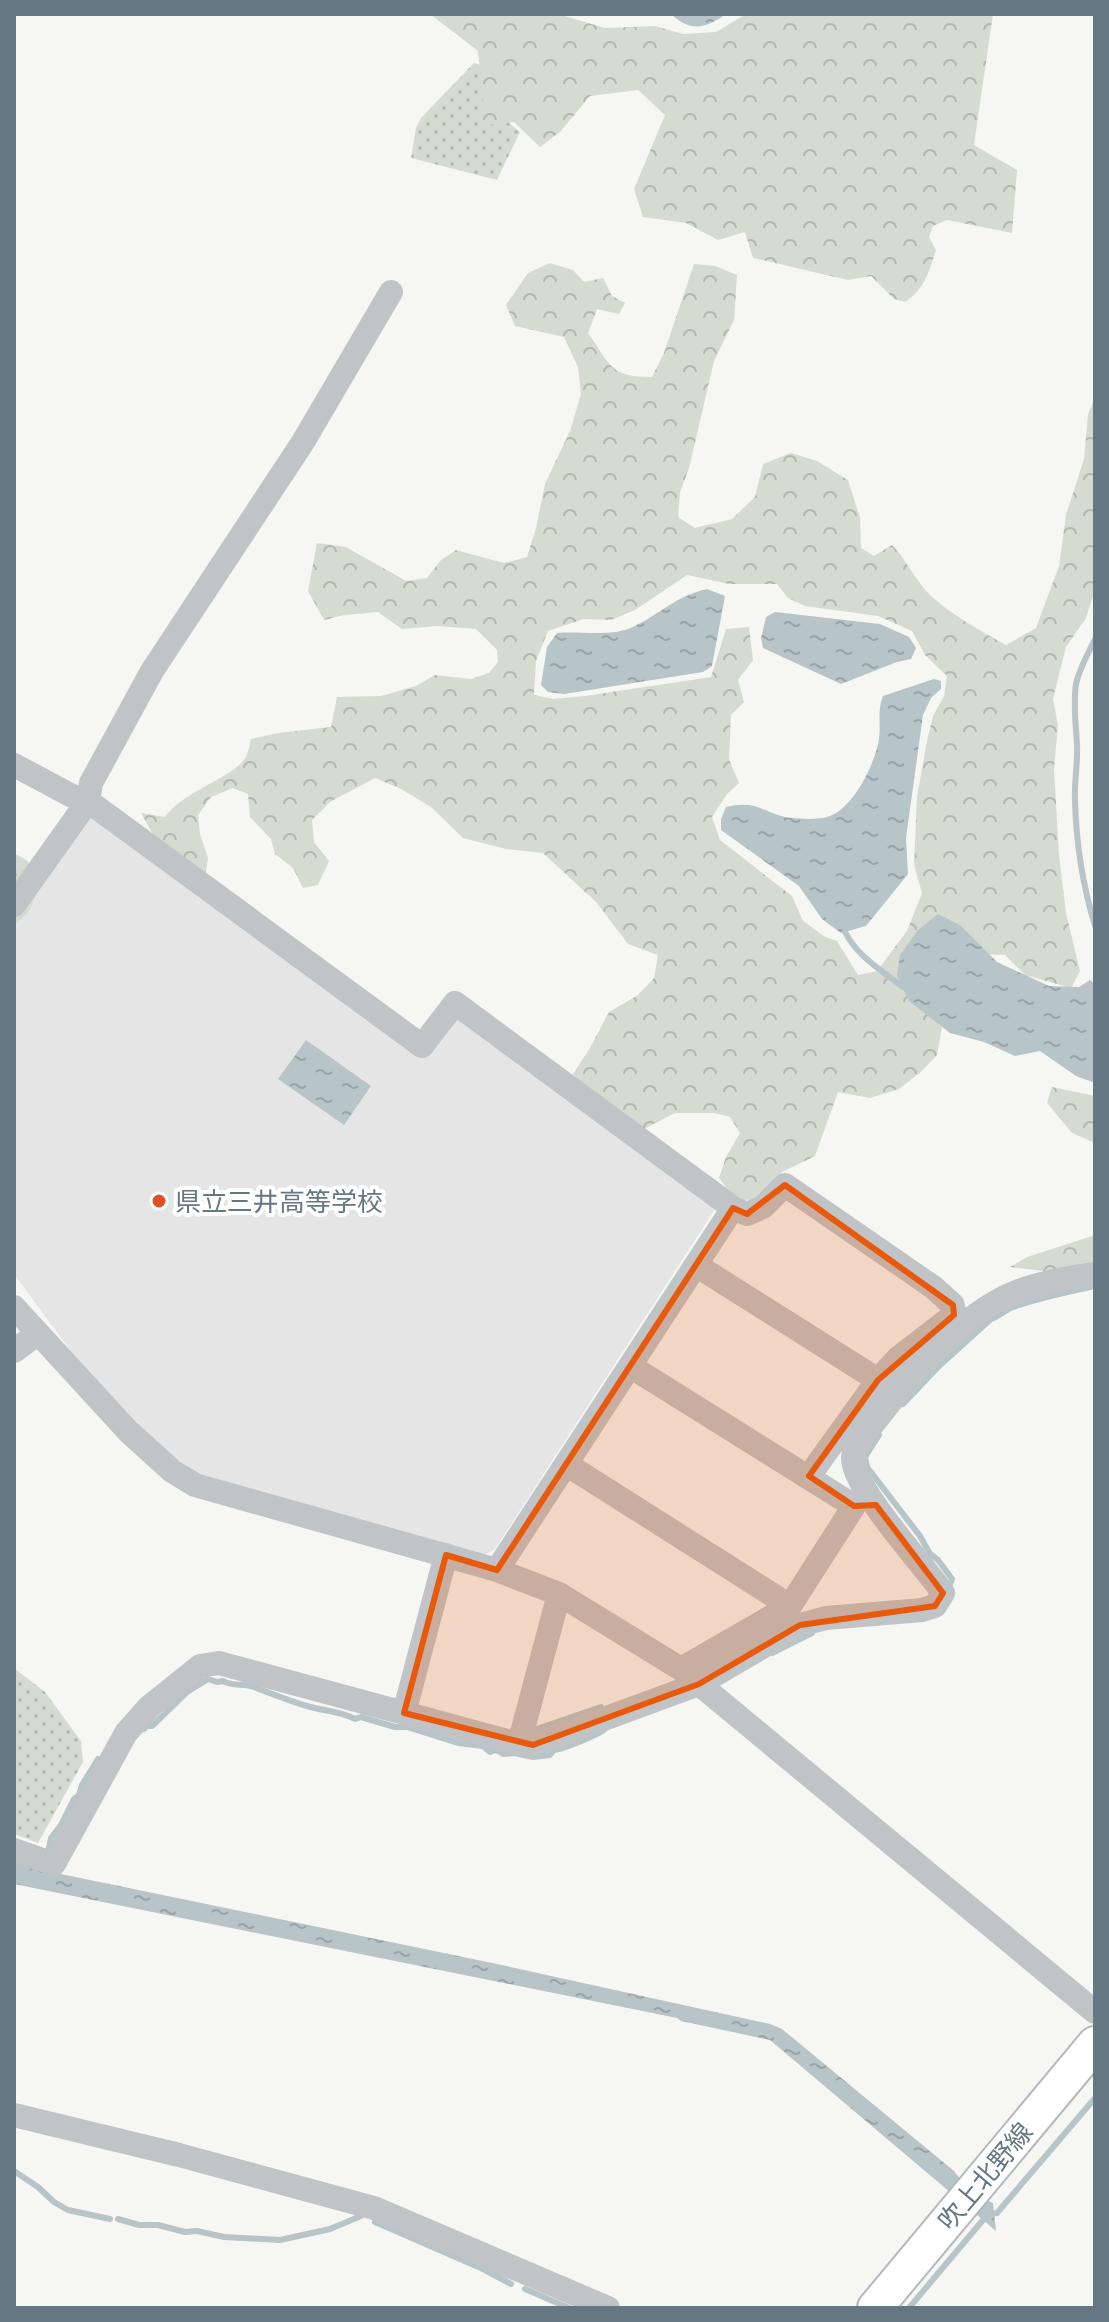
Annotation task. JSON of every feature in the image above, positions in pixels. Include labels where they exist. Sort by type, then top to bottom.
[{"type":"main road","name":"吹上北野線","points":[[875,2308],[1095,2044]]},
{"type":"street","points":[[14,905],[88,801],[91,783],[152,671],[303,442],[391,292]]},
{"type":"street","points":[[14,765],[76,798],[88,801],[422,1046],[455,1003],[733,1208],[747,1214],[763,1207],[785,1185],[933,1287],[953,1305],[954,1315],[898,1358],[878,1380],[809,1476]]},
{"type":"street","points":[[497,1570],[733,1208]]},
{"type":"street","points":[[696,1265],[878,1380]]},
{"type":"street","points":[[865,1506],[853,1457],[857,1445],[909,1377],[956,1332],[1006,1296],[1061,1279],[1095,1274]]},
{"type":"street","points":[[14,1307],[128,1431],[172,1471],[195,1485],[497,1570],[559,1594],[690,1676],[1095,2012]]},
{"type":"street","points":[[14,1351],[37,1334]]},
{"type":"street","points":[[14,1850],[54,1864],[126,1733],[149,1707],[200,1666],[219,1663],[519,1744],[533,1745],[800,1625],[826,1618],[922,1610],[935,1606],[943,1593],[865,1506],[809,1476],[630,1366]]},
{"type":"street","points":[[566,1464],[790,1606]]},
{"type":"street","points":[[690,1676],[790,1606],[865,1506]]},
{"type":"street","points":[[404,1713],[446,1555]]},
{"type":"street","points":[[519,1744],[559,1594]]},
{"type":"street","points":[[14,2115],[179,2155],[374,2208],[608,2308]]},
{"type":"highlighted area","points":[[785,1185],[953,1305],[954,1315],[878,1380],[809,1476],[854,1506],[876,1505],[943,1593],[935,1606],[800,1625],[699,1684],[533,1745],[404,1713],[446,1555],[497,1570],[733,1208],[747,1214]]},
{"type":"shaded area","points":[[91,816],[423,1056],[458,1012],[719,1203],[495,1549],[484,1555],[194,1472],[163,1450],[87,1373],[14,1274],[14,924]]},
{"type":"green space","points":[[430,14],[558,14],[605,28],[655,26],[683,34],[716,32],[746,14],[993,14],[974,145],[1017,170],[1012,233],[947,220],[933,226],[929,237],[936,250],[931,265],[922,285],[905,302],[894,299],[871,276],[848,280],[753,258],[745,232],[718,240],[686,223],[643,217],[634,189],[665,115],[638,90],[590,96],[560,132],[540,147],[514,122],[480,126],[483,101],[478,51]]},
{"type":"green space","points":[[474,63],[489,67],[501,116],[520,132],[497,180],[411,158],[416,128],[421,118]]},
{"type":"green space","points":[[550,263],[573,270],[584,282],[603,278],[612,296],[625,303],[619,314],[597,309],[588,333],[607,361],[619,372],[652,377],[664,353],[694,264],[715,266],[737,275],[734,320],[714,361],[689,468],[680,492],[678,517],[695,528],[732,519],[755,497],[763,464],[791,453],[817,461],[848,480],[860,518],[861,548],[874,556],[892,545],[931,596],[958,617],[1006,645],[1036,628],[1059,566],[1066,515],[1084,459],[1088,414],[1095,398],[1095,590],[1086,618],[1066,647],[1053,699],[1058,725],[1054,769],[1059,855],[1066,913],[1080,971],[1071,988],[1025,975],[1005,955],[979,954],[918,1004],[942,1027],[937,1055],[899,1089],[870,1098],[838,1092],[815,1156],[782,1172],[762,1198],[736,1201],[719,1178],[726,1157],[740,1133],[730,1117],[714,1113],[675,1113],[644,1129],[587,1091],[573,1074],[609,1012],[638,995],[654,978],[658,955],[628,944],[597,903],[543,853],[506,849],[463,838],[431,807],[375,778],[330,802],[312,820],[314,842],[329,861],[318,885],[303,888],[293,868],[275,854],[271,839],[250,817],[248,794],[233,788],[211,797],[198,815],[208,858],[206,872],[166,851],[141,813],[165,817],[184,799],[240,764],[246,757],[251,739],[331,727],[337,697],[381,696],[416,686],[435,675],[471,679],[489,673],[498,662],[497,650],[476,629],[437,626],[402,629],[378,612],[324,620],[308,591],[317,543],[346,547],[406,581],[427,578],[441,560],[456,550],[504,563],[527,557],[545,484],[570,431],[581,394],[578,367],[564,337],[515,326],[506,305],[528,273]],"holes":[[[687,575],[729,584],[777,584],[788,598],[805,606],[878,616],[912,631],[925,655],[947,676],[944,696],[933,716],[917,796],[914,865],[922,893],[907,931],[877,971],[858,975],[837,941],[825,937],[803,921],[792,896],[720,840],[712,817],[727,794],[739,783],[729,759],[731,715],[744,702],[738,680],[753,660],[749,627],[726,629],[711,677],[585,696],[553,699],[534,695],[536,661],[548,631],[584,619],[611,620],[635,610]]]},
{"type":"green space","points":[[14,853],[28,861],[35,889],[29,911],[14,925]]},
{"type":"green space","points":[[1052,1087],[1095,1096],[1095,1143],[1072,1133],[1047,1103]]},
{"type":"green space","points":[[1095,1235],[1095,1263],[1053,1272],[1010,1267],[1027,1257]]},
{"type":"green space","points":[[14,1668],[45,1692],[81,1741],[83,1762],[38,1843],[14,1834]]},
{"type":"water","points":[[671,14],[726,14],[711,23],[691,26]]},
{"type":"water","points":[[707,589],[725,596],[712,666],[703,672],[564,694],[548,692],[541,685],[547,647],[557,633],[625,630],[686,596]]},
{"type":"water","points":[[775,612],[880,624],[909,637],[916,648],[911,659],[841,684],[763,648],[761,638],[766,617]]},
{"type":"water","points":[[934,679],[941,681],[941,689],[931,698],[923,715],[906,838],[908,874],[866,926],[841,933],[822,919],[799,886],[721,830],[721,819],[726,807],[737,805],[754,806],[801,819],[826,817],[839,811],[862,784],[873,760],[879,739],[883,696]]},
{"type":"water","points":[[938,914],[960,925],[997,962],[1049,986],[1079,987],[1090,980],[1095,984],[1095,1083],[1076,1076],[1040,1051],[1015,1056],[984,1042],[950,1033],[909,1001],[897,976],[900,955],[918,930]]},
{"type":"water","points":[[306,1040],[371,1086],[344,1125],[278,1079]]},
{"type":"water","points":[[14,1861],[56,1873],[770,2024],[782,2029],[954,2171],[971,2190],[993,2203],[996,2231],[770,2040],[677,2018],[14,1884]]},
{"type":"waterway","points":[[1095,639],[1077,678],[1075,692],[1077,832],[1095,926]]},
{"type":"waterway","points":[[845,932],[863,956],[903,987]]},
{"type":"waterway","points":[[903,1404],[991,1319],[1023,1303],[1095,1286]]},
{"type":"waterway","points":[[879,1435],[865,1457],[867,1467],[920,1536],[930,1554],[952,1579],[948,1589]]},
{"type":"waterway","points":[[772,1653],[812,1633]]},
{"type":"waterway","points":[[144,1729],[152,1726],[187,1692],[208,1679],[250,1686],[313,1708],[355,1719],[361,1717],[395,1727],[407,1727],[503,1754],[550,1755],[554,1750],[604,1730]]},
{"type":"waterway","points":[[528,1732],[601,1707]]},
{"type":"waterway","points":[[48,1853],[51,1838],[98,1759]]},
{"type":"waterway","points":[[909,2308],[988,2214],[997,2213],[1095,2098]]},
{"type":"waterway","points":[[14,2171],[68,2210],[110,2219]]},
{"type":"waterway","points":[[118,2219],[185,2232],[280,2240],[330,2229],[361,2216]]},
{"type":"waterway","points":[[375,2222],[511,2284]]},
{"type":"waterway","points":[[525,2289],[569,2308]]},
{"type":"place","name":"県立三井高等学校","points":[[159,1201]]}]
